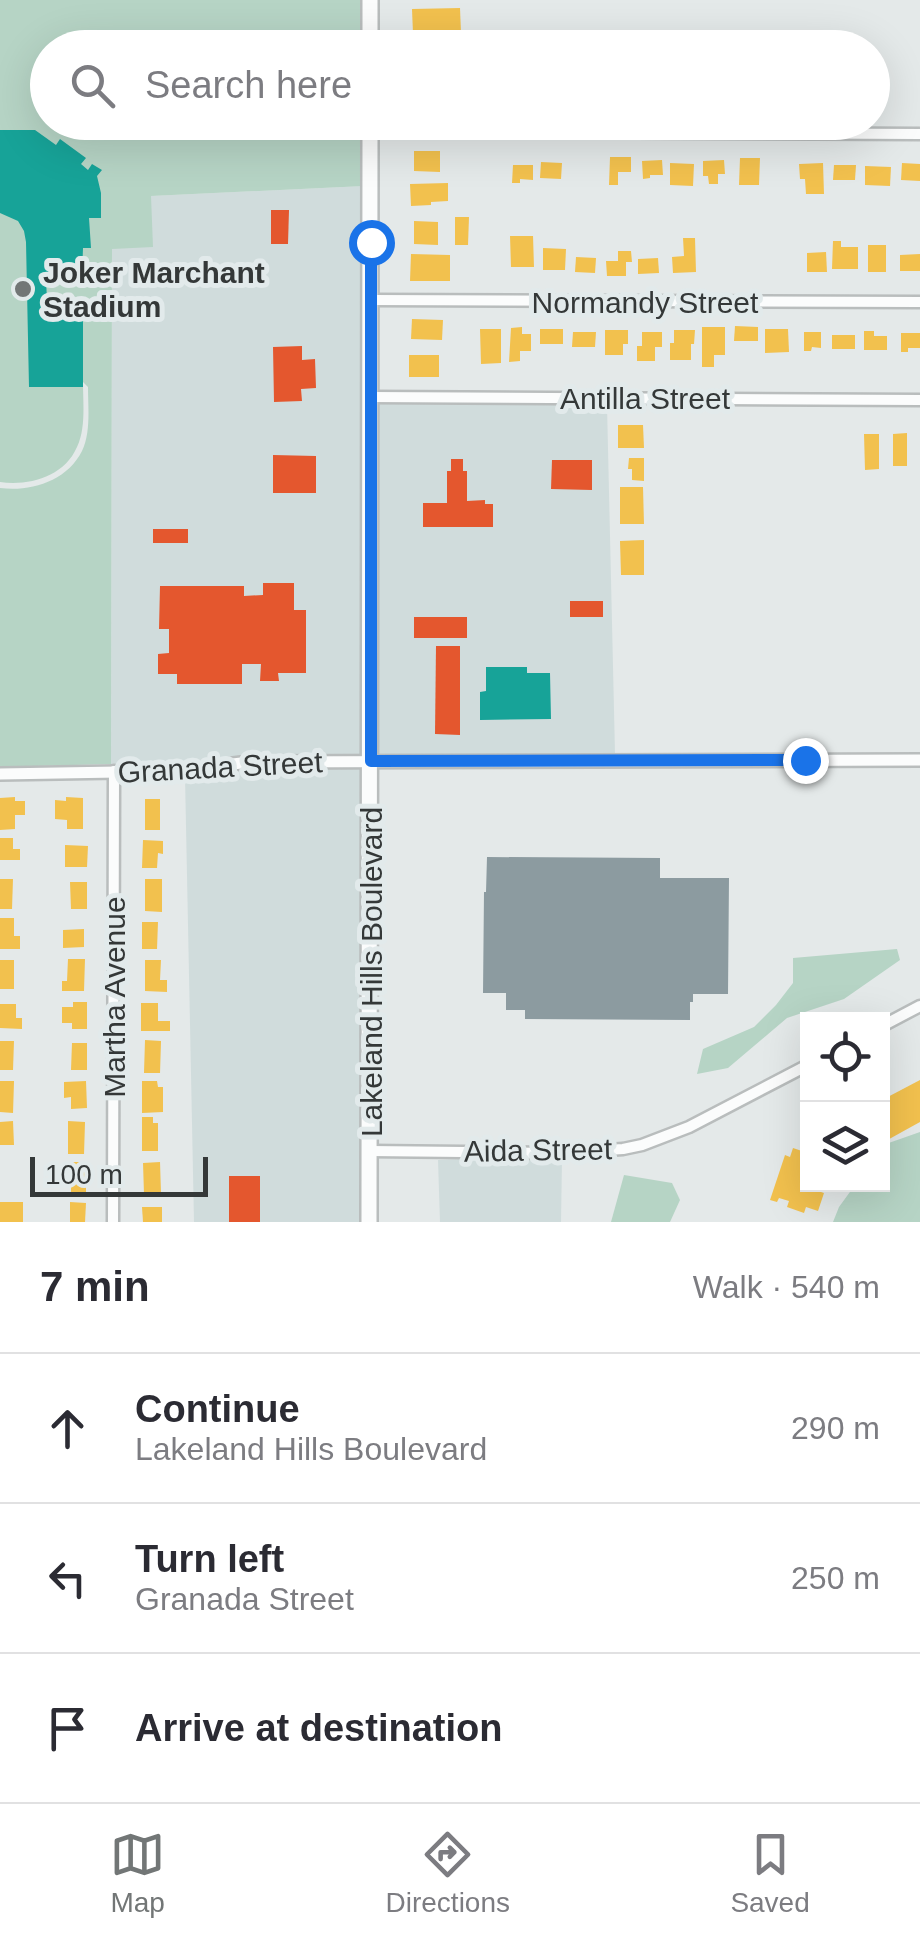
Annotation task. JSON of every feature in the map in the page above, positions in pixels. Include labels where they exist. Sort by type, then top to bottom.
[{"type":"main road","points":[[370,0],[370,30]]},
{"type":"main road","name":"Lakeland Hills Boulevard","points":[[370,140],[370,1222]]},
{"type":"street","points":[[890,134],[920,134]]},
{"type":"street","name":"Normandy Street","points":[[371,300],[920,302]]},
{"type":"street","name":"Antilla Street","points":[[370,397],[920,400]]},
{"type":"street","name":"Granada Street","points":[[0,774],[177,771],[250,762],[920,760]]},
{"type":"street","name":"Martha Avenue","points":[[113,1222],[114,772]]},
{"type":"street","points":[[890,1022],[920,1006]]},
{"type":"street","name":"Aida Street","points":[[370,1152],[559,1153],[642,1146],[800,1069]]},
{"type":"shaded area","points":[[364,186],[365,754],[249,755],[177,764],[111,764],[112,248],[151,196]]},
{"type":"shaded area","points":[[376,404],[607,405],[615,754],[377,754]]},
{"type":"shaded area","points":[[365,768],[363,1222],[194,1222],[185,776],[250,769]]},
{"type":"shaded area","points":[[562,1159],[561,1222],[440,1222],[438,1160]]},
{"type":"green space","points":[[0,0],[364,0],[364,30],[30,30],[30,140],[364,140],[364,186],[151,196],[153,247],[112,249],[111,764],[0,767],[0,488],[36,486],[58,477],[75,461],[85,444],[88,428],[88,387],[83,382],[82,432],[64,466],[34,481],[0,482]]},
{"type":"green space","points":[[897,949],[900,960],[844,999],[787,1018],[728,1068],[697,1074],[703,1049],[754,1027],[776,1005],[793,983],[793,958]]},
{"type":"green space","points":[[920,1132],[920,1222],[833,1222],[850,1192],[890,1192],[890,1143]]},
{"type":"green space","points":[[624,1175],[672,1183],[680,1200],[670,1222],[611,1222]]},
{"type":"building: Homes","points":[[460,8],[461,30],[413,30],[412,9]]},
{"type":"building: Homes","points":[[414,151],[440,151],[440,172],[414,171]]},
{"type":"building: Homes","points":[[610,157],[631,157],[631,172],[618,172],[618,185],[609,185]]},
{"type":"building: Homes","points":[[740,158],[760,158],[759,185],[739,185]]},
{"type":"building: Homes","points":[[662,160],[663,175],[643,179],[642,161]]},
{"type":"building: Homes","points":[[724,160],[725,174],[718,174],[718,184],[709,184],[708,176],[703,176],[703,161]]},
{"type":"building: Homes","points":[[541,162],[562,163],[561,179],[540,178]]},
{"type":"building: Homes","points":[[670,163],[694,164],[693,186],[670,185]]},
{"type":"building: Homes","points":[[823,163],[824,194],[806,194],[799,164]]},
{"type":"building: Homes","points":[[902,163],[920,164],[920,181],[901,180]]},
{"type":"building: Homes","points":[[513,165],[533,165],[533,180],[512,183]]},
{"type":"building: Homes","points":[[834,165],[856,165],[855,180],[833,180]]},
{"type":"building: Homes","points":[[865,166],[891,167],[890,186],[865,185]]},
{"type":"building: Homes","points":[[448,183],[448,201],[411,206],[410,184]]},
{"type":"building: Homes","points":[[455,217],[469,217],[468,245],[455,245]]},
{"type":"building: Homes","points":[[414,221],[438,222],[438,245],[414,244]]},
{"type":"building: Homes","points":[[510,236],[533,236],[534,267],[511,267]]},
{"type":"building: Homes","points":[[683,238],[695,238],[696,272],[673,273],[672,257],[684,256]]},
{"type":"building: Homes","points":[[833,241],[841,241],[841,247],[858,247],[858,269],[832,269]]},
{"type":"building: Homes","points":[[868,245],[886,245],[886,272],[868,272]]},
{"type":"building: Homes","points":[[543,248],[566,249],[565,270],[543,270]]},
{"type":"building: Homes","points":[[618,251],[631,251],[632,262],[626,262],[626,276],[607,276],[606,261],[618,261]]},
{"type":"building: Homes","points":[[826,252],[827,272],[807,272],[807,253]]},
{"type":"building: Homes","points":[[411,254],[450,255],[450,281],[410,281]]},
{"type":"building: Homes","points":[[920,254],[920,271],[900,271],[900,255]]},
{"type":"building: Homes","points":[[576,257],[596,258],[595,273],[575,272]]},
{"type":"building: Homes","points":[[658,258],[659,273],[638,274],[638,259]]},
{"type":"building: Homes","points":[[412,319],[443,320],[442,340],[411,339]]},
{"type":"building: Homes","points":[[735,326],[758,327],[758,341],[734,341]]},
{"type":"building: Homes","points":[[522,327],[522,334],[531,334],[531,351],[520,351],[520,361],[509,362],[511,328]]},
{"type":"building: Homes","points":[[702,327],[725,327],[725,355],[714,355],[714,367],[702,367]]},
{"type":"building: Homes","points":[[480,329],[501,329],[501,363],[481,364]]},
{"type":"building: Homes","points":[[540,329],[563,329],[563,344],[540,344]]},
{"type":"building: Homes","points":[[765,329],[788,329],[789,352],[765,353]]},
{"type":"building: Homes","points":[[605,330],[628,330],[623,355],[605,355]]},
{"type":"building: Homes","points":[[674,330],[695,330],[691,360],[670,360]]},
{"type":"building: Homes","points":[[864,331],[887,336],[887,350],[864,350]]},
{"type":"building: Homes","points":[[573,332],[596,332],[595,347],[572,347]]},
{"type":"building: Homes","points":[[642,332],[662,332],[662,347],[655,347],[655,361],[637,361]]},
{"type":"building: Homes","points":[[804,332],[821,332],[821,348],[804,351]]},
{"type":"building: Homes","points":[[901,333],[920,333],[920,348],[901,352]]},
{"type":"building: Homes","points":[[832,335],[855,335],[855,349],[832,349]]},
{"type":"building: Homes","points":[[409,355],[439,355],[439,377],[409,377]]},
{"type":"building: Homes","points":[[618,425],[643,425],[644,448],[618,448]]},
{"type":"building: Homes","points":[[907,433],[907,466],[893,466],[893,434]]},
{"type":"building: Homes","points":[[864,434],[879,434],[879,469],[865,470]]},
{"type":"building: Homes","points":[[629,458],[644,458],[644,481],[632,480]]},
{"type":"building: Homes","points":[[620,487],[643,487],[644,524],[620,524]]},
{"type":"building: Homes","points":[[644,540],[644,575],[621,575],[620,541]]},
{"type":"building: Homes","points":[[15,797],[15,801],[25,801],[25,815],[15,815],[15,829],[0,830],[0,798]]},
{"type":"building: Homes","points":[[66,797],[83,798],[83,829],[67,829],[67,820],[55,819],[55,800],[66,801]]},
{"type":"building: Homes","points":[[145,799],[160,799],[160,830],[145,830]]},
{"type":"building: Homes","points":[[0,838],[13,838],[13,849],[20,849],[20,860],[0,860]]},
{"type":"building: Homes","points":[[143,840],[163,841],[157,868],[142,868]]},
{"type":"building: Homes","points":[[65,845],[88,846],[87,867],[65,867]]},
{"type":"building: Homes","points":[[0,879],[13,879],[12,909],[0,909]]},
{"type":"building: Homes","points":[[145,879],[162,879],[162,912],[145,911]]},
{"type":"building: Homes","points":[[70,882],[87,882],[87,909],[71,909]]},
{"type":"building: Homes","points":[[0,918],[14,918],[14,936],[20,936],[20,949],[0,949]]},
{"type":"building: Homes","points":[[142,922],[158,922],[157,949],[142,949]]},
{"type":"building: Homes","points":[[84,929],[84,947],[63,948],[63,930]]},
{"type":"building: Homes","points":[[68,959],[85,959],[84,991],[62,991],[62,981],[67,981]]},
{"type":"building: Homes","points":[[0,960],[14,960],[14,989],[0,989]]},
{"type":"building: Homes","points":[[145,960],[161,960],[160,980],[167,980],[167,992],[145,991]]},
{"type":"building: Homes","points":[[73,1002],[87,1002],[87,1029],[72,1029],[72,1023],[62,1023],[62,1007],[73,1007]]},
{"type":"building: Homes","points":[[141,1003],[158,1003],[158,1021],[170,1021],[170,1031],[141,1031]]},
{"type":"building: Homes","points":[[0,1004],[16,1004],[16,1018],[22,1018],[22,1029],[0,1028]]},
{"type":"building: Homes","points":[[145,1040],[161,1041],[160,1073],[144,1073]]},
{"type":"building: Homes","points":[[0,1041],[14,1041],[13,1070],[0,1070]]},
{"type":"building: Homes","points":[[72,1043],[87,1043],[87,1070],[71,1070]]},
{"type":"building: Homes","points":[[920,1080],[920,1122],[890,1139],[890,1102],[890,1096]]},
{"type":"building: Homes","points":[[0,1081],[14,1081],[13,1113],[0,1112]]},
{"type":"building: Homes","points":[[86,1081],[87,1108],[71,1109],[71,1097],[64,1098],[64,1082]]},
{"type":"building: Homes","points":[[142,1081],[157,1081],[158,1087],[163,1087],[163,1112],[142,1113]]},
{"type":"building: Homes","points":[[142,1117],[153,1117],[153,1123],[158,1123],[158,1151],[142,1151]]},
{"type":"building: Homes","points":[[13,1121],[14,1145],[0,1145],[0,1122]]},
{"type":"building: Homes","points":[[68,1121],[85,1122],[84,1154],[68,1154]]},
{"type":"building: Homes","points":[[793,1148],[800,1150],[800,1192],[824,1193],[818,1211],[806,1207],[804,1213],[787,1207],[789,1201],[770,1200],[785,1155],[790,1157]]},
{"type":"building: Homes","points":[[71,1162],[86,1162],[86,1193],[71,1194]]},
{"type":"building: Homes","points":[[160,1162],[161,1194],[144,1194],[143,1163]]},
{"type":"building: Homes","points":[[0,1202],[23,1202],[23,1222],[0,1222]]},
{"type":"building: Homes","points":[[70,1202],[86,1203],[85,1222],[70,1222]]},
{"type":"building: Homes","points":[[142,1207],[162,1207],[162,1222],[143,1222]]},
{"type":"building: Shops","points":[[271,210],[289,210],[288,244],[271,244]]},
{"type":"building: Shops","points":[[302,346],[302,360],[315,359],[316,388],[301,389],[302,401],[274,402],[273,347]]},
{"type":"building: Shops","points":[[273,455],[316,456],[316,493],[273,493]]},
{"type":"building: Shops","points":[[451,459],[463,459],[467,501],[485,500],[485,504],[493,504],[493,527],[423,527],[423,503],[447,503]]},
{"type":"building: Shops","points":[[552,460],[592,460],[592,490],[551,489]]},
{"type":"building: Shops","points":[[153,529],[188,529],[188,543],[153,543]]},
{"type":"building: Shops","points":[[263,583],[294,583],[294,610],[306,610],[306,673],[278,673],[279,681],[260,681],[261,664],[242,664],[242,684],[177,684],[177,674],[158,674],[158,654],[169,653],[169,629],[159,629],[160,586],[244,586],[244,596],[263,595]]},
{"type":"building: Shops","points":[[570,601],[603,601],[603,617],[570,617]]},
{"type":"building: Shops","points":[[414,617],[467,617],[467,638],[414,638]]},
{"type":"building: Shops","points":[[436,646],[460,646],[460,735],[435,734]]},
{"type":"building: Shops","points":[[229,1176],[260,1176],[260,1222],[229,1222]]},
{"type":"building: Public","name":"Joker Marchant Stadium","points":[[0,130],[30,130],[30,140],[49,140],[56,145],[61,140],[86,158],[81,164],[88,170],[92,164],[102,170],[97,176],[101,218],[89,218],[91,248],[83,248],[82,275],[46,276],[47,303],[83,303],[83,387],[29,387],[26,242],[18,221],[0,213]]},
{"type":"building: Public","points":[[486,667],[527,667],[527,673],[550,673],[551,719],[480,720],[480,692],[486,691]]},
{"type":"building: Other","points":[[487,857],[660,858],[660,878],[729,878],[728,994],[693,994],[690,1020],[525,1019],[525,1010],[506,1010],[506,993],[483,993]]},
{"type":"place","name":"Joker Marchant Stadium","points":[[23,289]]},
{"type":"route","points":[[371,242],[371,761],[805,760]]}]
